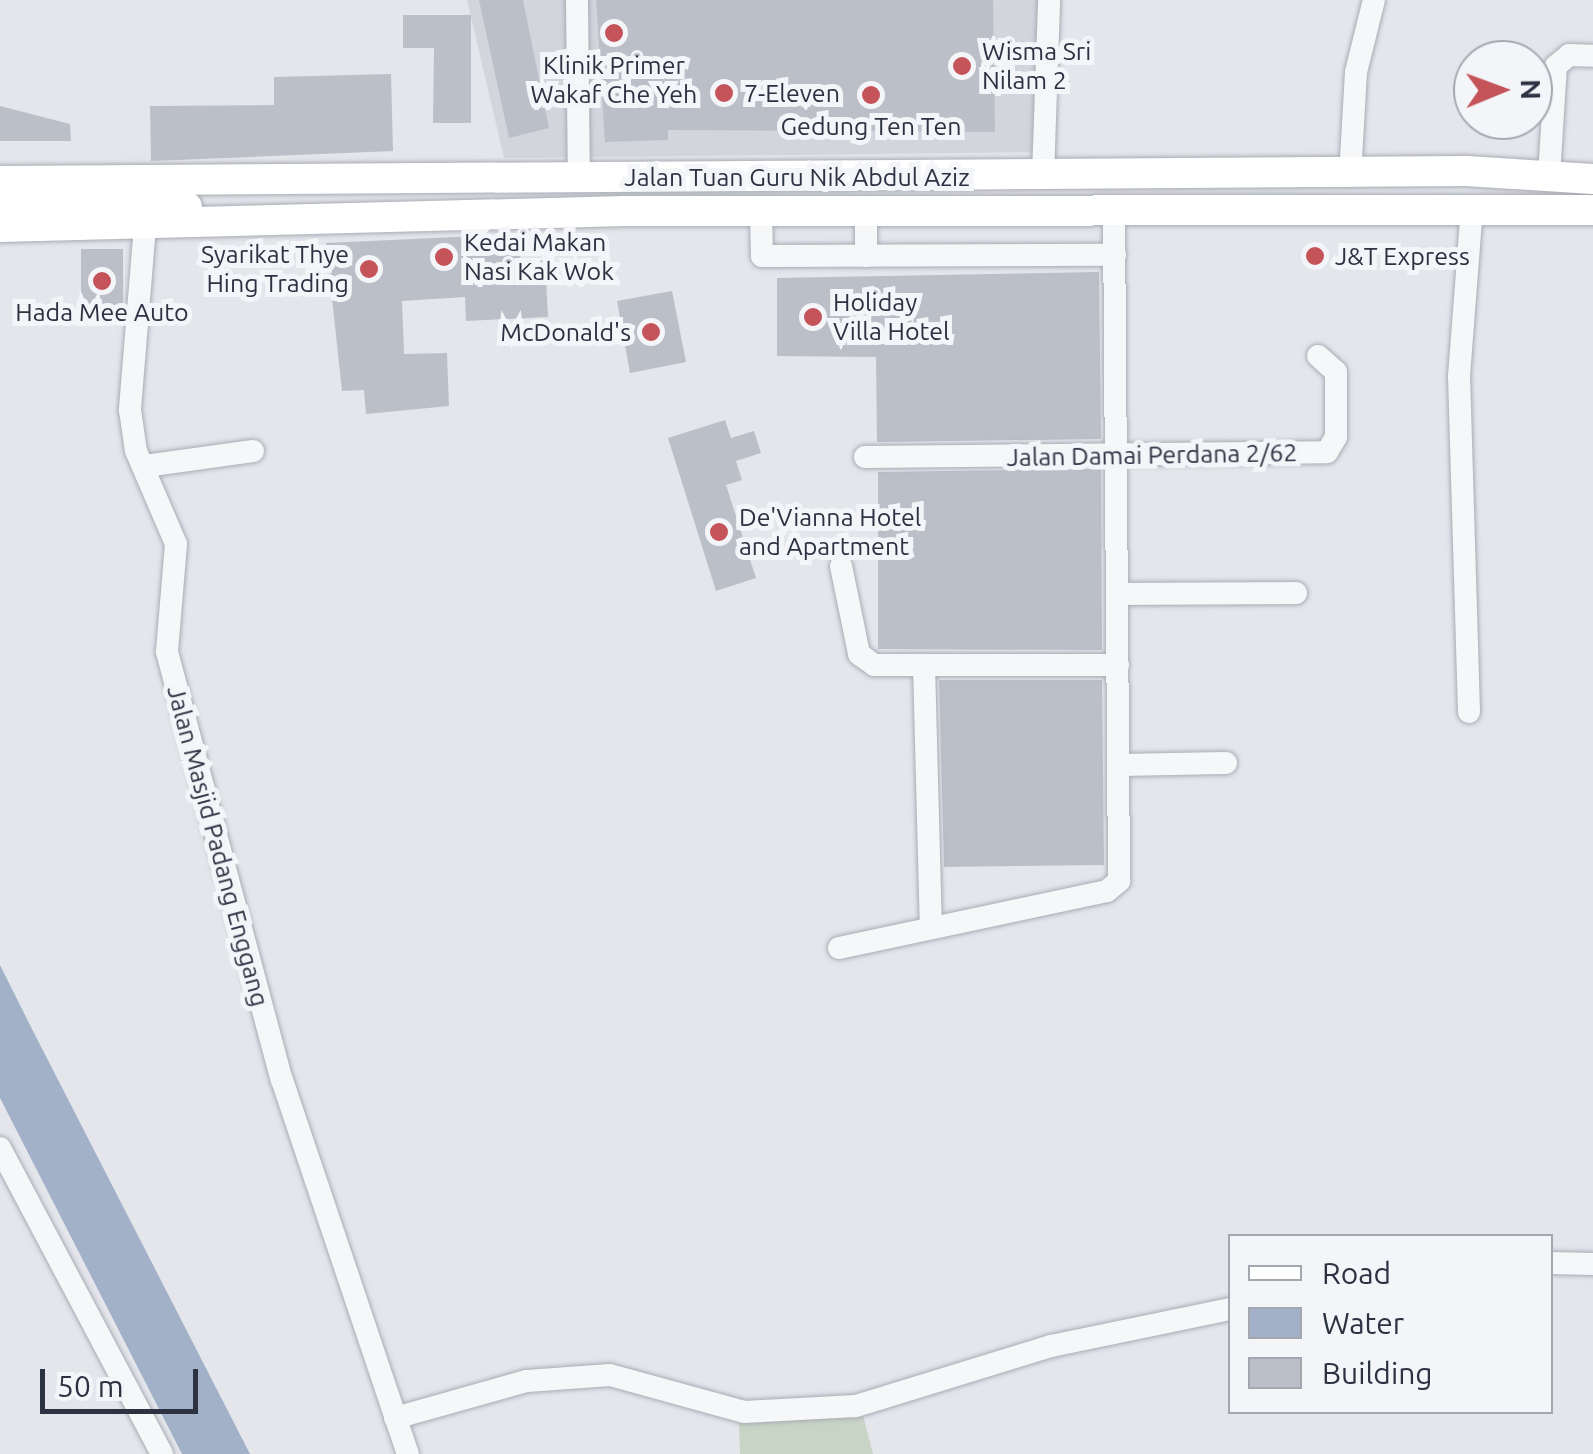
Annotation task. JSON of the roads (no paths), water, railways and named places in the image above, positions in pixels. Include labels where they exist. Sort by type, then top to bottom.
[{"type":"main road","points":[[0,168],[135,180]]},
{"type":"main road","name":"Jalan Tuan Guru Nik Abdul Aziz","points":[[0,181],[1043,176],[1593,179]]},
{"type":"main road","points":[[0,205],[345,216]]},
{"type":"main road","name":"Jalan Tuan Guru Nik Abdul Aziz","points":[[0,226],[144,226],[345,216],[762,210],[1472,206],[1593,210]]},
{"type":"street","points":[[576,0],[579,178]]},
{"type":"street","points":[[1043,176],[1049,0]]},
{"type":"street","points":[[1350,176],[1356,72],[1374,0]]},
{"type":"street","points":[[1549,176],[1556,66],[1568,55],[1593,56]]},
{"type":"street","points":[[1470,712],[1459,376],[1472,206]]},
{"type":"street","points":[[839,948],[1112,890],[1118,764],[1114,207]]},
{"type":"street","points":[[866,209],[866,256]]},
{"type":"street","points":[[762,210],[762,256],[1114,255]]},
{"type":"street","name":"Jalan Masjid Padang Enggang","points":[[144,226],[130,410],[145,466],[176,544],[164,628],[203,808],[311,1175],[408,1454]]},
{"type":"street","name":"Jalan Damai Perdana 2/62","points":[[866,457],[1326,452],[1336,437],[1336,372],[1318,356]]},
{"type":"street","points":[[145,466],[253,451]]},
{"type":"street","points":[[841,566],[859,654],[874,665],[1118,665]]},
{"type":"street","points":[[1117,594],[1296,594]]},
{"type":"street","points":[[924,665],[931,928]]},
{"type":"street","points":[[1118,764],[1226,764]]},
{"type":"street","points":[[0,1148],[162,1454]]},
{"type":"street","points":[[1553,1263],[1593,1264]]},
{"type":"street","points":[[395,1418],[527,1381],[610,1375],[744,1412],[856,1406],[1051,1346],[1228,1309]]},
{"type":"water","points":[[0,965],[250,1454],[182,1454],[0,1098]]},
{"type":"place","name":"Klinik Primer Wakaf Che Yeh","points":[[614,33]]},
{"type":"place","name":"Wisma Sri Nilam 2","points":[[962,66]]},
{"type":"place","name":"7-Eleven","points":[[724,93]]},
{"type":"place","name":"Gedung Ten Ten","points":[[871,95]]},
{"type":"place","name":"J&T Express","points":[[1315,256]]},
{"type":"place","name":"Kedai Makan Nasi Kak Wok","points":[[444,257]]},
{"type":"place","name":"Syarikat Thye Hing Trading","points":[[369,269]]},
{"type":"place","name":"Hada Mee Auto","points":[[102,281]]},
{"type":"place","name":"Holiday Villa Hotel","points":[[813,317]]},
{"type":"place","name":"McDonald's","points":[[651,332]]},
{"type":"place","name":"De'Vianna Hotel and Apartment","points":[[719,532]]}]
